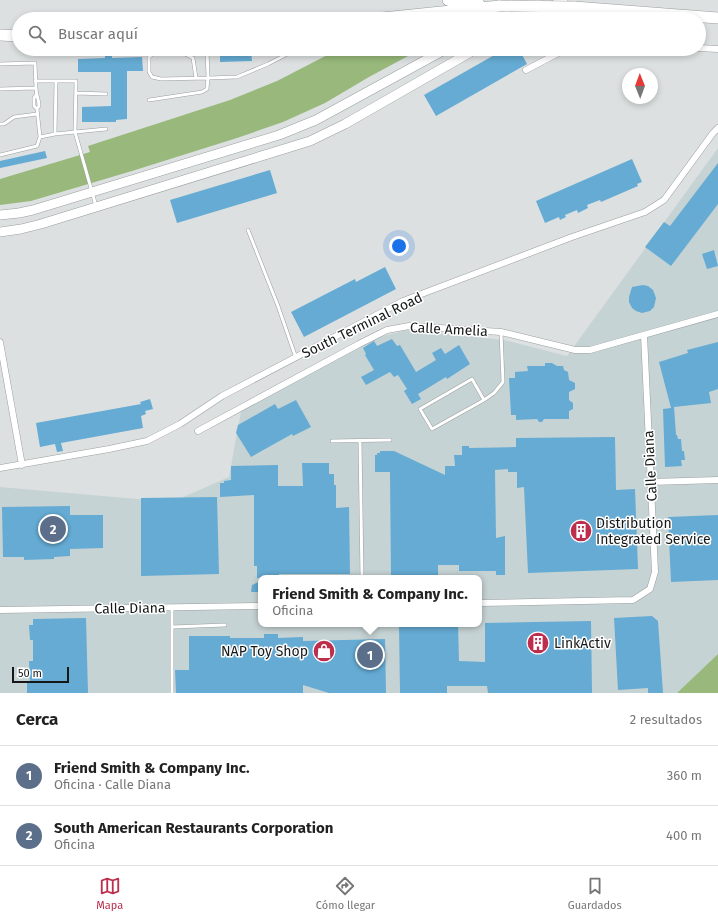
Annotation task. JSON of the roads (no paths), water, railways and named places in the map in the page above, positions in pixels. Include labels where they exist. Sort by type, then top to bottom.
[{"type":"highway","points":[[448,0],[500,6],[574,7],[639,12]]},
{"type":"highway","points":[[441,12],[500,6]]},
{"type":"highway","points":[[706,17],[718,18]]},
{"type":"highway","points":[[0,35],[12,36]]},
{"type":"street","points":[[515,12],[537,0]]},
{"type":"street","points":[[541,12],[562,0]]},
{"type":"street","points":[[706,48],[718,49]]},
{"type":"street","points":[[0,215],[33,210],[279,135],[322,117],[433,56]]},
{"type":"street","points":[[0,232],[34,226],[96,208],[310,141],[346,124],[464,56]]},
{"type":"street","points":[[526,70],[553,56]]},
{"type":"street","name":"South Terminal Road","points":[[0,468],[147,441],[180,424],[222,396],[403,301],[572,237],[645,212],[664,200],[718,128]]},
{"type":"street","name":"Calle Amelia","points":[[198,431],[387,330],[409,326],[501,332],[575,350],[590,350],[718,314]]},
{"type":"street","name":"Calle Diana","points":[[482,603],[633,600],[650,589],[655,572],[644,335]]},
{"type":"street","points":[[0,342],[22,464]]},
{"type":"street","points":[[651,482],[718,480]]},
{"type":"street","name":"Calle Diana","points":[[0,610],[258,606]]},
{"type":"lane","points":[[150,56],[149,57],[149,72],[152,77],[161,79],[237,77],[283,56]]},
{"type":"lane","points":[[189,56],[193,58],[196,78]]},
{"type":"lane","points":[[149,100],[202,92],[207,88],[207,56]]},
{"type":"lane","points":[[0,64],[35,63],[36,95],[34,98],[34,106],[37,109],[40,137],[37,146],[0,155]]},
{"type":"lane","points":[[35,81],[76,81],[75,132],[96,208]]},
{"type":"lane","points":[[55,134],[56,81]]},
{"type":"lane","points":[[0,89],[36,88]]},
{"type":"lane","points":[[76,93],[106,94]]},
{"type":"lane","points":[[0,124],[4,124],[14,117],[37,114]]},
{"type":"lane","points":[[40,137],[106,129]]},
{"type":"lane","points":[[248,230],[278,306],[296,358]]},
{"type":"lane","points":[[484,400],[472,380],[420,409],[432,429],[484,400],[494,393],[502,382],[501,332]]},
{"type":"lane","points":[[332,441],[390,440]]},
{"type":"lane","points":[[360,441],[362,575]]},
{"type":"lane","points":[[172,607],[172,693]]},
{"type":"lane","points":[[172,627],[225,625]]},
{"type":"place","name":"South American Restaurants Corporation","points":[[53,529]]},
{"type":"place","name":"Distribution Integrated Service","points":[[581,531]]},
{"type":"place","name":"LinkActiv","points":[[538,643]]},
{"type":"place","name":"NAP Toy Shop","points":[[324,651]]},
{"type":"place","name":"Friend Smith & Company Inc.","points":[[370,655]]}]
